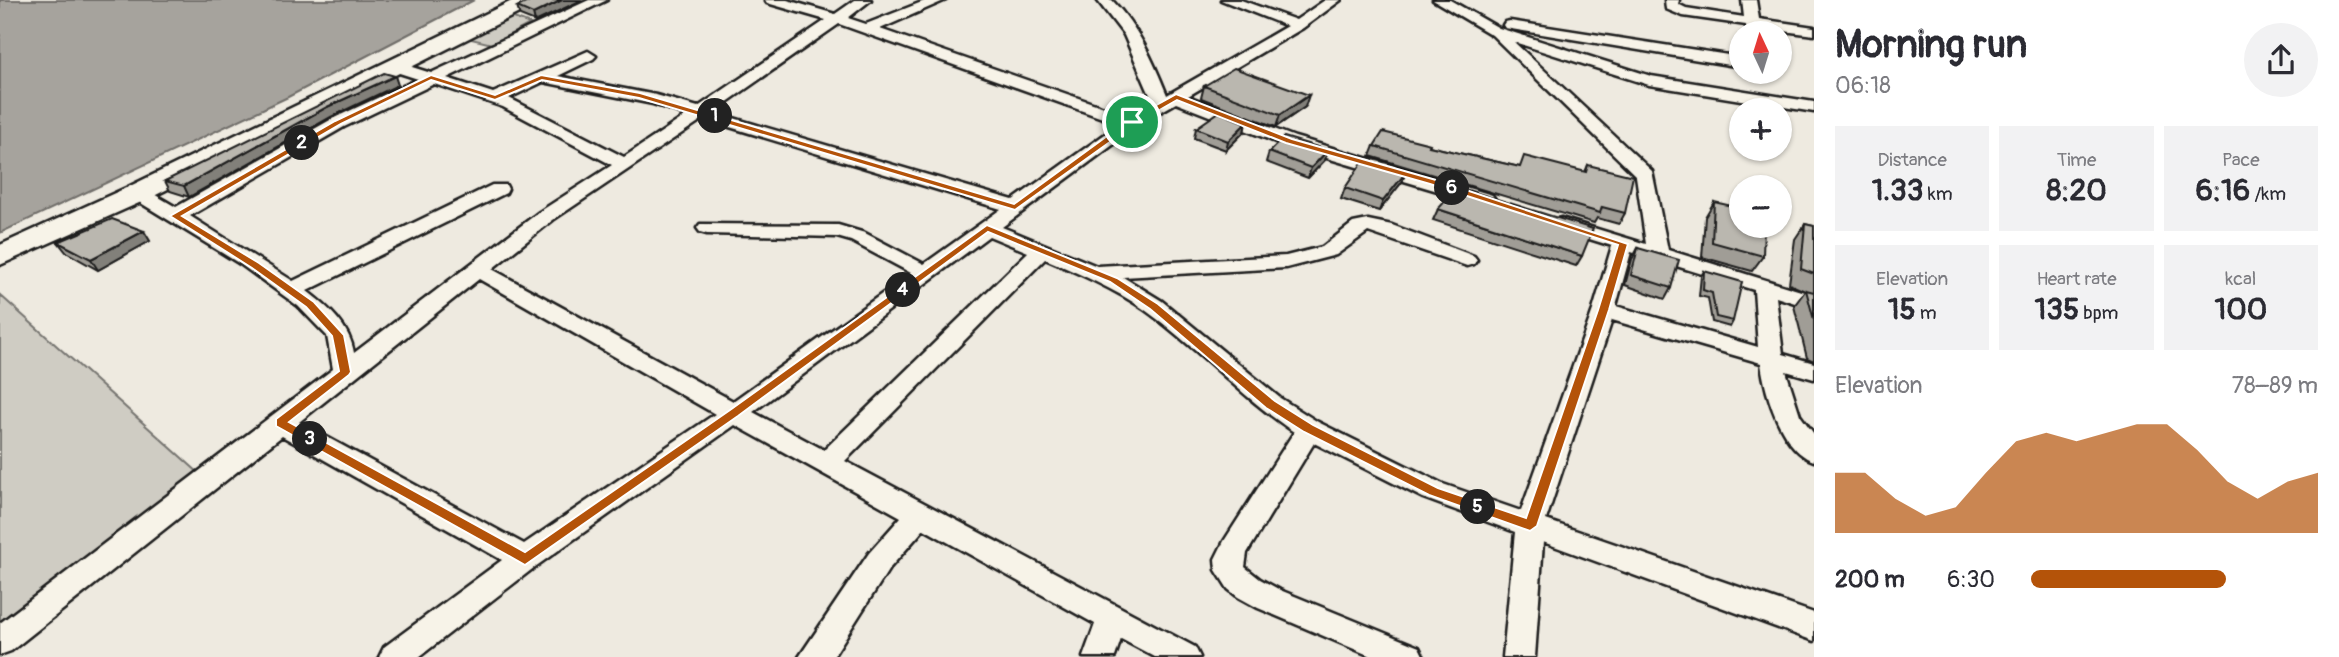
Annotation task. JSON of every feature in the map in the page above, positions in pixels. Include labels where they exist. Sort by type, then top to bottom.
[{"type":"street","points":[[0,256],[138,193],[530,0]]},
{"type":"street","points":[[175,216],[338,122],[600,0]]},
{"type":"street","points":[[0,641],[546,216],[625,165],[864,0]]},
{"type":"street","points":[[866,29],[939,0]]},
{"type":"street","points":[[1104,0],[1117,13],[1169,100],[1289,141],[1509,207]]},
{"type":"street","points":[[1228,0],[1298,26]]},
{"type":"street","points":[[395,657],[525,559],[734,413],[1132,122],[1298,26],[1334,0]]},
{"type":"street","points":[[1440,0],[1487,26],[1648,80],[1814,107]]},
{"type":"street","points":[[1672,0],[1671,6],[1677,11],[1729,23]]},
{"type":"street","points":[[1749,0],[1752,21]]},
{"type":"street","points":[[778,1],[1132,122]]},
{"type":"street","points":[[1487,26],[1729,60]]},
{"type":"street","points":[[1487,26],[1628,155],[1645,175],[1658,253]]},
{"type":"street","points":[[1792,30],[1814,31]]},
{"type":"street","points":[[495,98],[588,56]]},
{"type":"street","points":[[396,67],[495,98],[625,165]]},
{"type":"street","points":[[541,77],[626,92],[701,112],[1015,207]]},
{"type":"street","points":[[290,291],[499,189]]},
{"type":"street","points":[[138,193],[256,265],[327,320],[338,335],[345,372]]},
{"type":"street","points":[[1547,219],[1814,302]]},
{"type":"street","points":[[1095,272],[1286,262],[1329,251],[1360,227],[1368,226],[1385,229],[1467,260]]},
{"type":"street","points":[[707,228],[838,231],[858,237],[926,273]]},
{"type":"street","points":[[987,228],[1113,280],[1154,306],[1271,404],[1309,429],[1433,491],[1814,627]]},
{"type":"street","points":[[1519,657],[1530,526],[1604,310],[1623,244]]},
{"type":"street","points":[[827,463],[1041,251]]},
{"type":"street","points":[[477,269],[734,413],[1184,657]]},
{"type":"street","points":[[1764,287],[1779,399],[1790,424],[1814,451]]},
{"type":"street","points":[[1604,310],[1814,371]]},
{"type":"street","points":[[280,423],[525,559]]},
{"type":"street","points":[[1309,429],[1234,549],[1230,559],[1231,570],[1238,580],[1269,599],[1408,657]]},
{"type":"street","points":[[815,657],[880,561],[920,514]]},
{"type":"street","points":[[1099,657],[1113,618]]},
{"type":"shaded area","points":[[0,0],[474,0],[288,97],[0,233]]},
{"type":"shaded area","points":[[511,17],[530,24],[492,44],[467,38]]},
{"type":"shaded area","points":[[0,295],[200,474],[0,622]]},
{"type":"building","points":[[532,0],[562,0],[533,14],[517,7]]},
{"type":"building","points":[[1234,68],[1309,95],[1280,115],[1204,86]]},
{"type":"building","points":[[384,73],[395,76],[327,107],[184,186],[165,181]]},
{"type":"building","points":[[1219,112],[1246,123],[1228,141],[1196,128]]},
{"type":"building","points":[[1383,132],[1430,144],[1429,146],[1520,167],[1524,156],[1586,172],[1588,165],[1633,176],[1625,213],[1602,207],[1600,213],[1374,146]]},
{"type":"building","points":[[1284,137],[1328,150],[1311,168],[1269,152]]},
{"type":"building","points":[[1364,160],[1406,172],[1383,201],[1345,188]]},
{"type":"building","points":[[1458,187],[1593,229],[1582,256],[1438,209]]},
{"type":"building","points":[[1714,202],[1729,205],[1729,238],[1764,238],[1763,256],[1712,242]]},
{"type":"building","points":[[112,219],[144,231],[91,259],[58,242]]},
{"type":"building","points":[[1805,224],[1814,226],[1814,274],[1801,269]]},
{"type":"building","points":[[1638,248],[1679,260],[1671,288],[1631,275]]},
{"type":"building","points":[[1704,271],[1742,282],[1733,321],[1716,317],[1712,293],[1703,290]]},
{"type":"building","points":[[1806,290],[1814,292],[1814,320]]},
{"type":"route","points":[[431,77],[495,98],[541,77],[640,96],[1015,207],[1132,122],[1176,97],[1289,141],[1433,182],[1623,244],[1604,310],[1530,526],[1433,491],[1309,429],[1271,404],[1154,306],[1113,280],[987,228],[734,413],[525,559],[280,423],[345,372],[338,335],[327,320],[310,305],[256,265],[175,216],[338,122],[431,77]]}]
